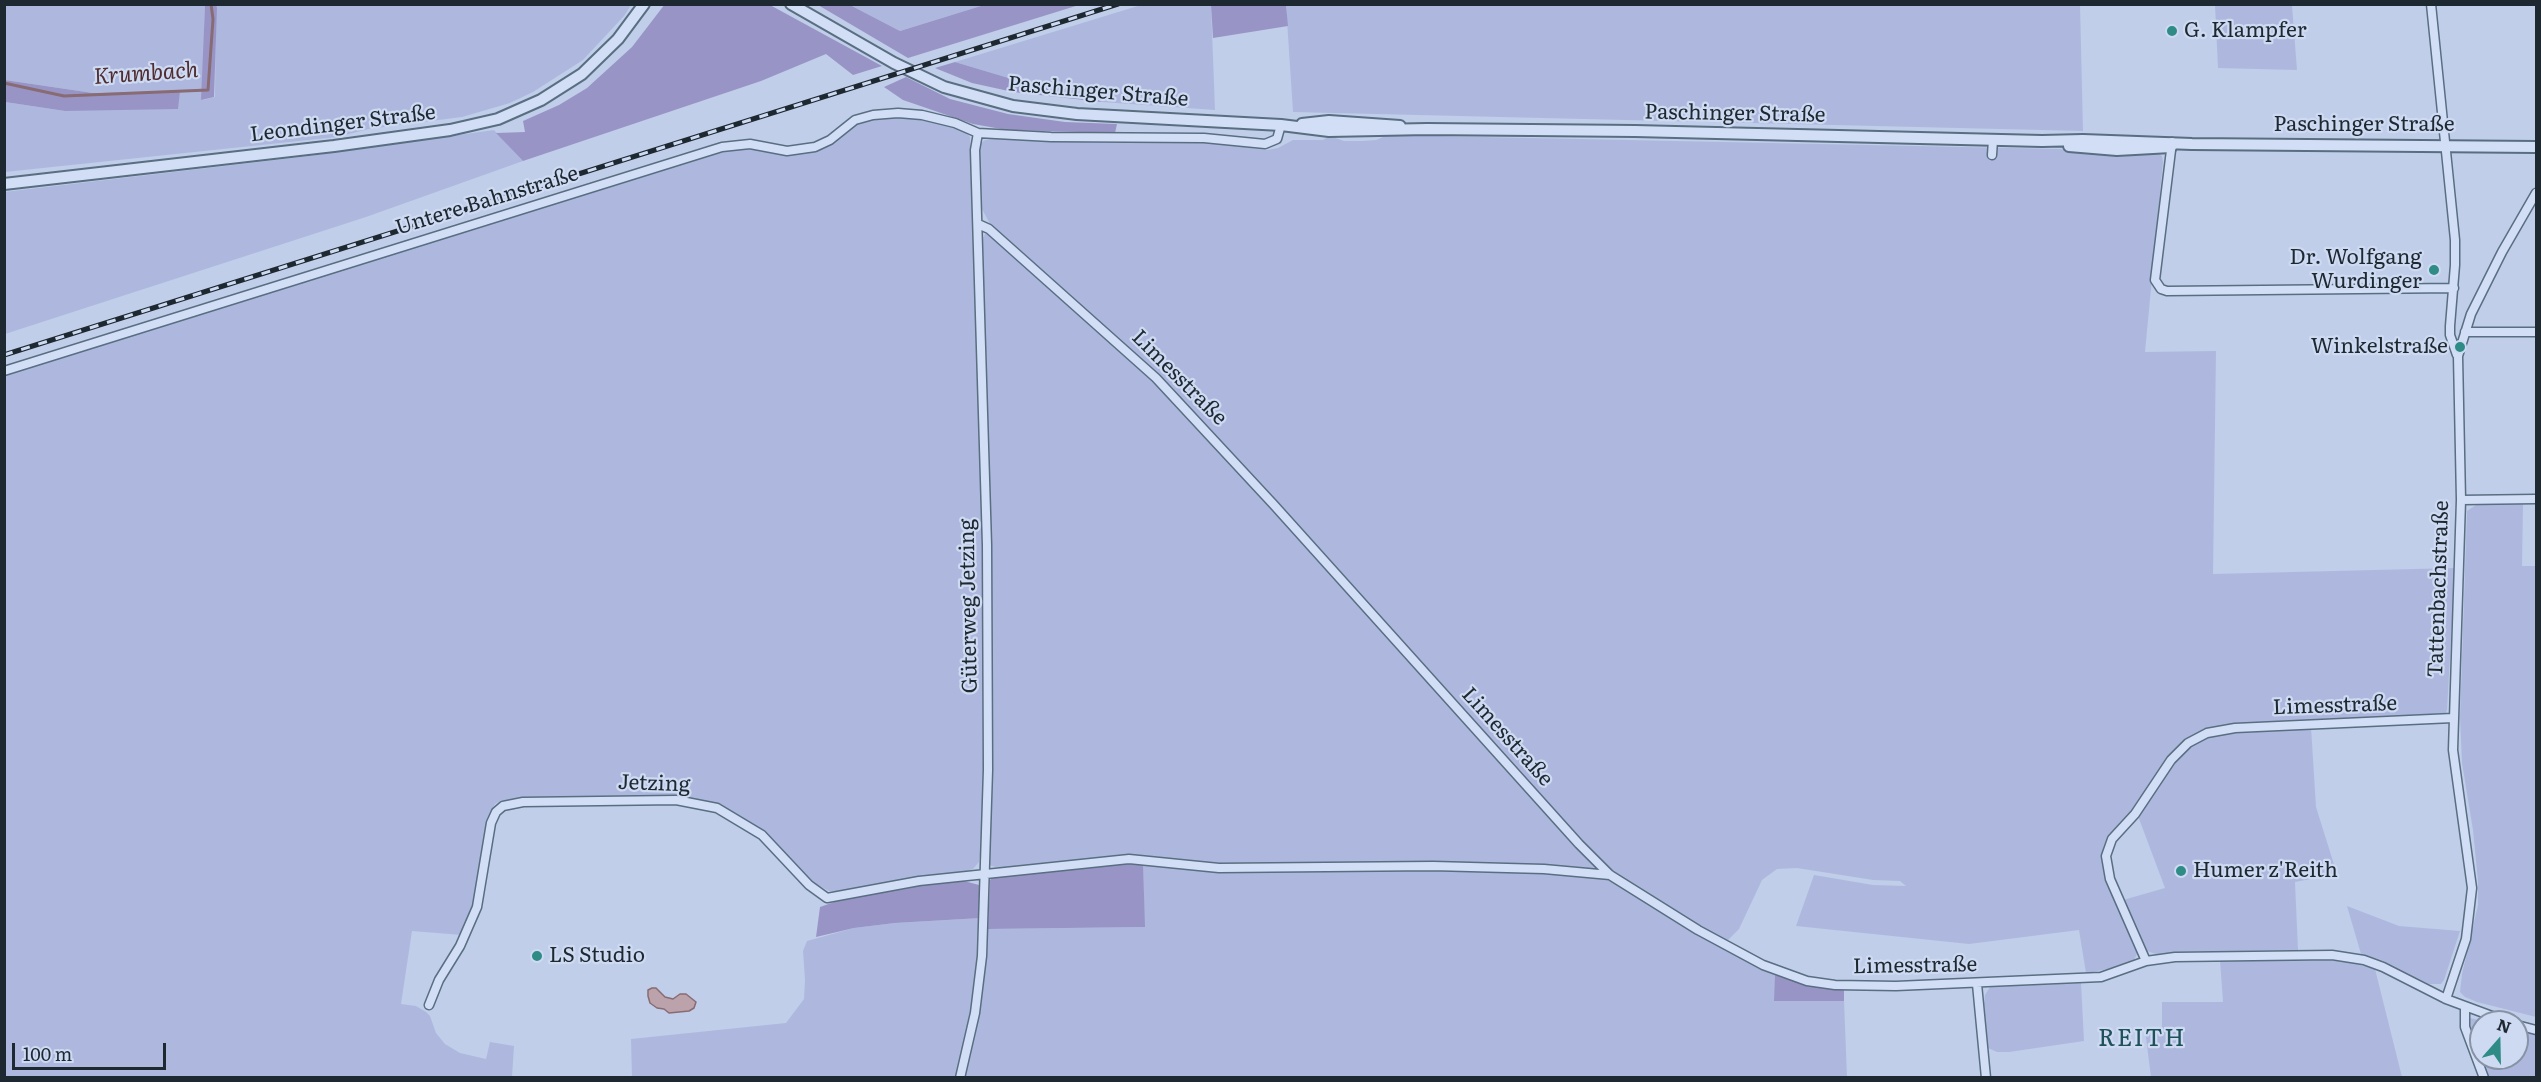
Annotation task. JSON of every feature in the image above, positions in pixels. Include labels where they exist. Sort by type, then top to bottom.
[{"type":"street","name":"Leondinger Straße","points":[[4,184],[346,144],[450,130],[498,119],[541,100],[582,74],[618,39],[644,4]]},
{"type":"street","name":"Paschinger Straße","points":[[791,4],[918,76],[944,87],[990,101],[1077,114],[1281,125],[1329,121],[1382,123],[1427,129],[1854,135],[2043,141],[2117,150],[2171,144],[2536,147]]},
{"type":"street","points":[[2431,4],[2455,240],[2450,335],[2458,356]]},
{"type":"street","name":"Untere Bahnstraße","points":[[4,371],[722,147],[741,143],[787,151],[805,150],[830,141],[855,120],[891,114],[935,118],[978,133],[1051,137],[1204,138],[1265,144],[1277,139],[1281,125]]},
{"type":"street","name":"Güterweg Jetzing","points":[[960,1077],[980,983],[985,925],[988,770],[987,544],[975,150],[978,133]]},
{"type":"street","points":[[1992,155],[1993,140]]},
{"type":"street","points":[[2171,144],[2156,280],[2161,289],[2167,291],[2454,288]]},
{"type":"street","name":"Tattenbachstraße","points":[[2446,999],[2466,939],[2472,888],[2457,781],[2453,718],[2461,500],[2458,356],[2465,332],[2488,279],[2536,193]]},
{"type":"street","name":"Limesstraße","points":[[978,224],[989,228],[1156,378],[1274,505],[1579,844],[1610,875],[1731,949],[1791,977],[1841,985],[1977,984],[2101,977],[2146,961],[2181,956],[2350,957],[2383,967],[2446,999],[2474,1010]]},
{"type":"street","points":[[2465,332],[2536,332]]},
{"type":"street","points":[[2461,500],[2536,499]]},
{"type":"street","name":"Limesstraße","points":[[2146,961],[2110,879],[2106,856],[2112,839],[2135,814],[2171,760],[2188,743],[2207,734],[2235,728],[2453,718]]},
{"type":"street","name":"Jetzing","points":[[429,1005],[439,980],[460,946],[477,907],[491,823],[496,812],[503,806],[523,802],[647,799],[698,803],[732,815],[762,835],[809,885],[828,898],[919,881],[985,873]]},
{"type":"street","points":[[985,873],[1129,859],[1219,868],[1433,866],[1544,869],[1610,875]]},
{"type":"street","points":[[1977,984],[1986,1077]]},
{"type":"street","points":[[2465,1007],[2466,1027],[2484,1077]]},
{"type":"shaded area","points":[[665,4],[770,5],[882,66],[853,75],[826,54],[761,81],[523,161],[496,133],[525,132],[523,121],[559,105],[587,88],[632,47]]},
{"type":"shaded area","points":[[5,5],[205,5],[202,100],[215,97],[216,5],[631,5],[624,16],[583,60],[533,92],[510,103],[462,117],[369,129],[337,137],[5,172],[5,102],[65,111],[180,91],[93,93],[5,80]]},
{"type":"shaded area","points":[[205,5],[216,5],[217,8],[214,97],[201,100]]},
{"type":"shaded area","points":[[818,5],[850,5],[900,31],[984,5],[1079,5],[908,58]]},
{"type":"shaded area","points":[[850,5],[984,5],[900,31]]},
{"type":"shaded area","points":[[1141,5],[1211,5],[1215,110],[1102,102],[1079,91],[1022,82],[955,62]]},
{"type":"shaded area","points":[[1211,5],[1286,5],[1288,26],[1213,38]]},
{"type":"shaded area","points":[[1286,5],[2080,5],[2083,131],[1293,112]]},
{"type":"shaded area","points":[[2215,5],[2292,5],[2297,70],[2218,68]]},
{"type":"shaded area","points":[[955,62],[1022,82],[1079,91],[1102,102],[1013,92],[972,83],[935,68]]},
{"type":"shaded area","points":[[906,77],[950,99],[1008,114],[1065,122],[1117,124],[1115,133],[1007,130],[973,124],[903,100],[884,87]]},
{"type":"shaded area","points":[[5,80],[93,93],[180,91],[178,109],[65,111],[5,102]]},
{"type":"shaded area","points":[[884,117],[926,118],[962,128],[970,137],[984,575],[983,835],[979,862],[973,869],[841,891],[829,891],[808,880],[768,835],[738,815],[708,802],[683,796],[662,795],[502,800],[495,804],[489,815],[475,901],[462,935],[412,931],[401,1004],[416,1006],[426,1012],[430,1016],[436,1033],[445,1044],[460,1053],[486,1059],[490,1042],[514,1046],[512,1077],[5,1077],[4,373],[722,149],[743,146],[790,155],[804,153],[815,150],[859,123]]},
{"type":"shaded area","points":[[494,130],[523,161],[366,217],[5,334],[4,192],[309,156]]},
{"type":"shaded area","points":[[1388,135],[2060,149],[2120,157],[2158,153],[2162,156],[2163,162],[2145,352],[2216,351],[2213,574],[2455,568],[2445,714],[2262,724],[2196,735],[2132,813],[2107,837],[2104,845],[2102,854],[2107,879],[2136,945],[2137,954],[2134,960],[2119,967],[2086,973],[2079,930],[1969,944],[1796,926],[1814,875],[1873,885],[1906,886],[1900,881],[1873,880],[1797,868],[1777,869],[1762,880],[1739,929],[1728,940],[1720,938],[1623,879],[1600,861],[1195,413],[1158,375],[990,224],[981,207],[978,152],[980,144],[985,140],[997,138],[1107,143],[1203,142],[1267,150],[1278,148],[1293,140],[1323,140],[1330,136],[1344,141],[1362,141],[1376,140]]},
{"type":"shaded area","points":[[985,234],[990,234],[1154,380],[1592,861],[1596,868],[1594,870],[1219,866],[1128,856],[999,868],[989,865],[991,545],[981,242]]},
{"type":"shaded area","points":[[2523,504],[2522,566],[2536,566],[2536,1017],[2529,1015],[2529,1010],[2508,1010],[2477,1002],[2460,992],[2478,905],[2473,830],[2462,763],[2460,717],[2467,511],[2476,505]]},
{"type":"shaded area","points":[[2311,727],[2316,807],[2337,874],[2295,882],[2298,950],[2176,952],[2159,955],[2147,951],[2123,900],[2165,888],[2138,816],[2181,752],[2199,739],[2221,732]]},
{"type":"shaded area","points":[[1143,862],[1368,869],[1544,871],[1611,880],[1729,951],[1775,975],[1775,1001],[1844,1001],[1847,1077],[963,1078],[978,1014],[988,929],[1144,927]]},
{"type":"shaded area","points":[[1143,862],[1145,927],[988,929],[990,880],[997,874]]},
{"type":"shaded area","points":[[964,881],[979,885],[981,918],[895,923],[854,928],[816,937],[820,907],[840,900],[908,886]]},
{"type":"shaded area","points":[[2347,906],[2399,926],[2460,931],[2441,984],[2429,984],[2381,960],[2361,954]]},
{"type":"shaded area","points":[[981,918],[974,998],[956,1077],[632,1077],[631,1039],[786,1023],[804,999],[803,951],[807,941],[854,928]]},
{"type":"shaded area","points":[[2220,960],[2336,961],[2375,969],[2402,1077],[2151,1077],[2145,1030],[2162,1027],[2162,1002],[2223,1002]]},
{"type":"shaded area","points":[[1775,975],[1806,985],[1844,989],[1844,1001],[1774,1001]]},
{"type":"shaded area","points":[[2081,983],[2084,1041],[2009,1052],[1997,1052],[1988,1048],[1984,1004],[1985,995],[1990,987]]},
{"type":"shaded area","points":[[656,988],[665,997],[673,999],[680,994],[686,994],[696,1002],[694,1008],[689,1011],[669,1013],[657,1008],[650,1003],[648,996],[648,990]]},
{"type":"shaded area","points":[[2529,1034],[2536,1035],[2536,1077],[2487,1077],[2484,1070],[2529,1070]]},
{"type":"waterway","name":"Krumbach","points":[[4,83],[64,96],[208,90],[213,19],[211,4]]},
{"type":"railway","points":[[4,355],[1118,4]]},
{"type":"place","name":"G. Klampfer","points":[[2172,31]]},
{"type":"place","name":"Dr. Wolfgang Wurdinger","points":[[2434,270]]},
{"type":"place","name":"Winkelstraße","points":[[2460,347]]},
{"type":"place","name":"Humer z'Reith","points":[[2181,871]]},
{"type":"place","name":"LS Studio","points":[[537,956]]},
{"type":"district","name":"REITH","points":[[2142,1039]]}]
